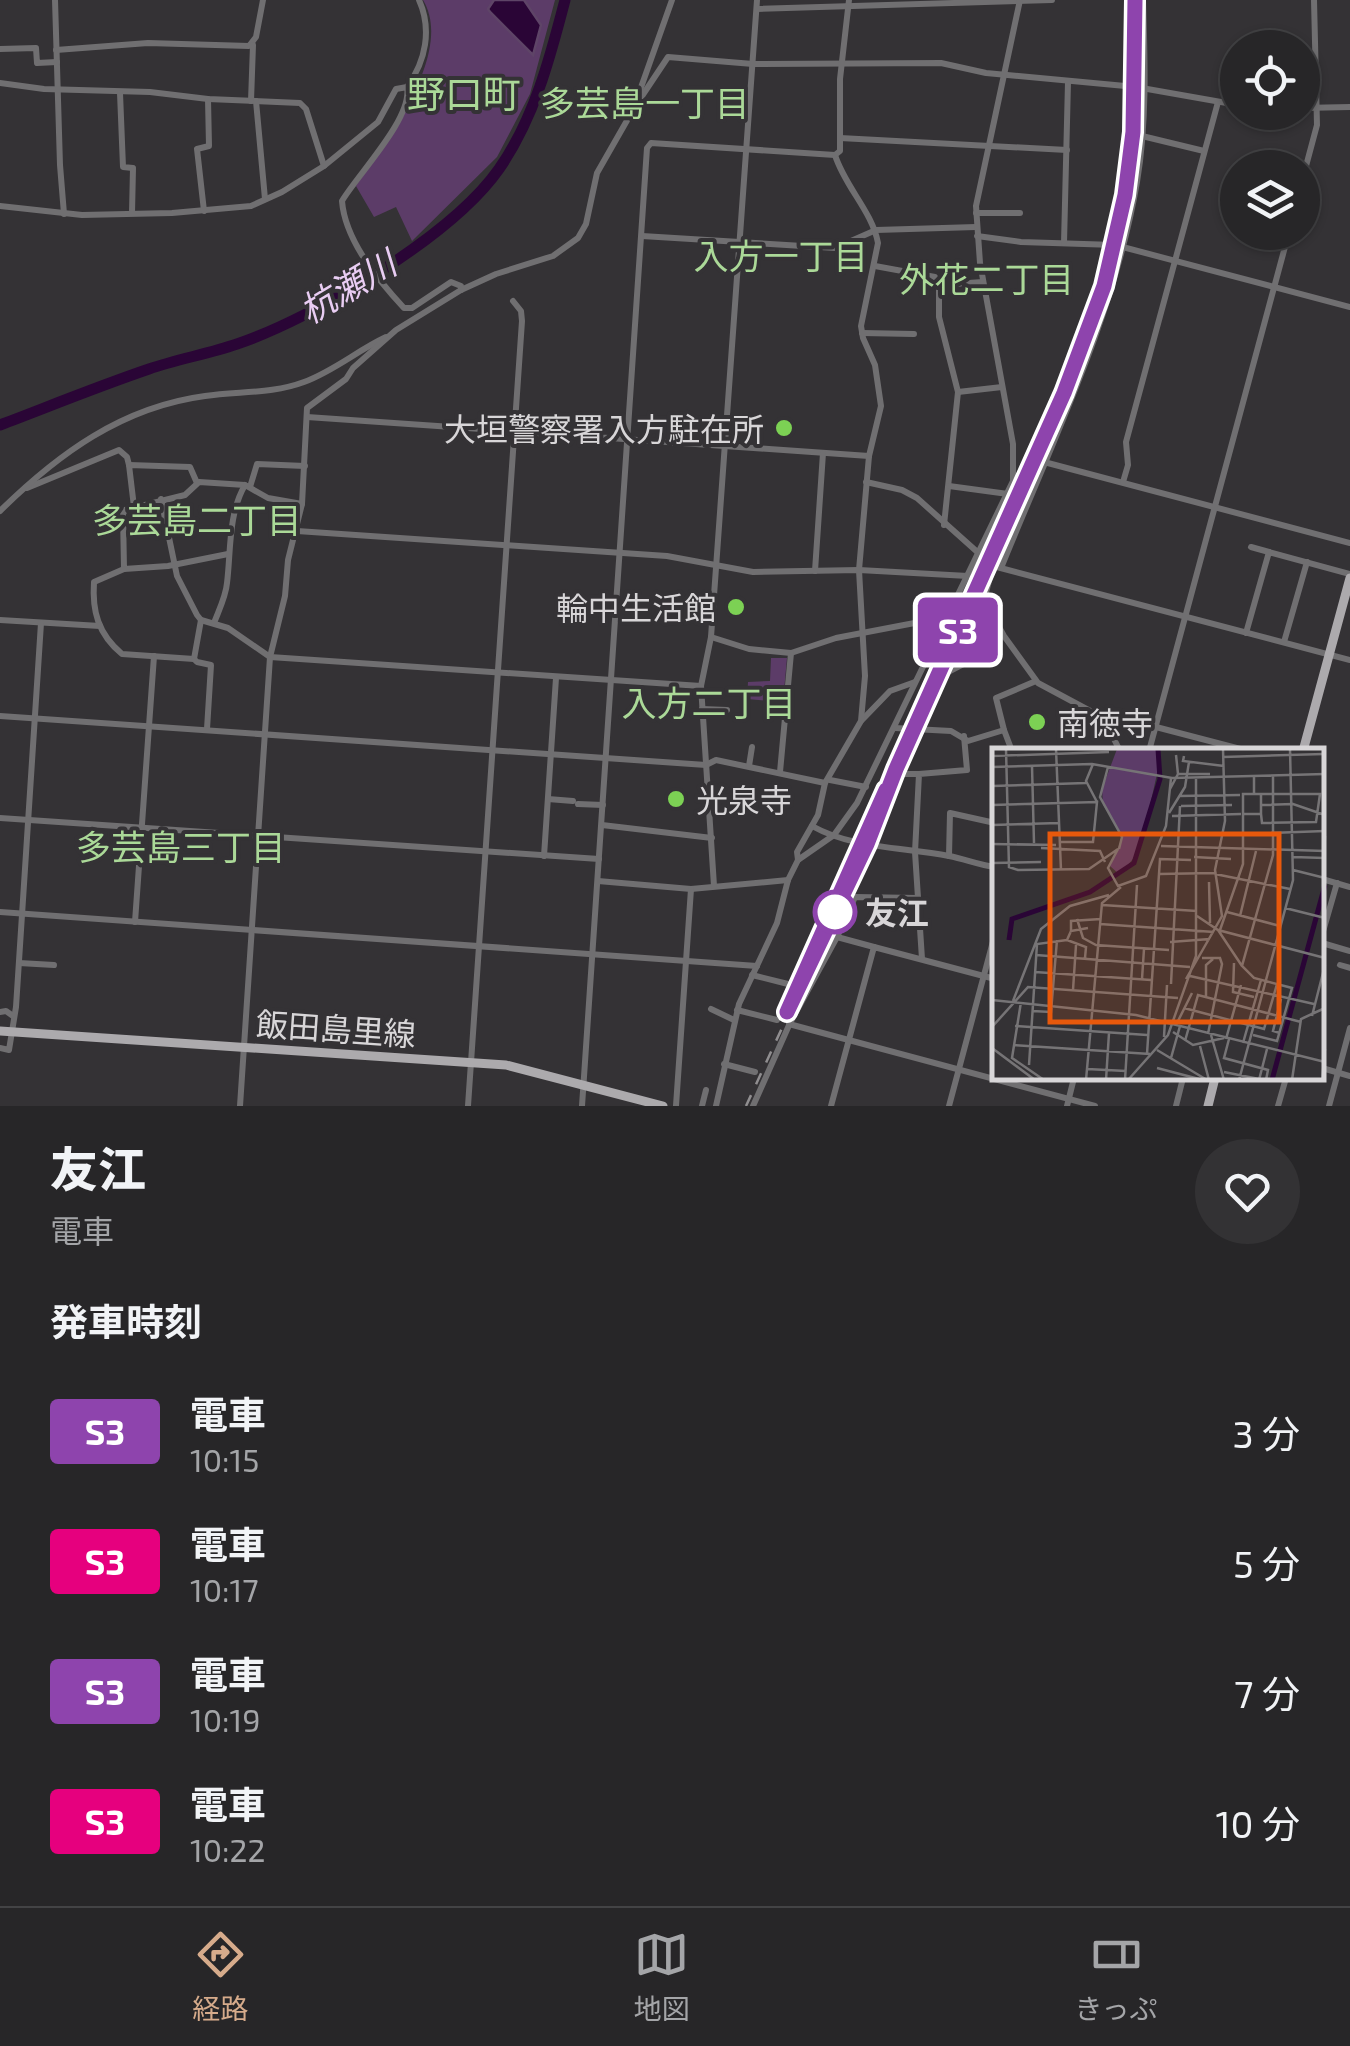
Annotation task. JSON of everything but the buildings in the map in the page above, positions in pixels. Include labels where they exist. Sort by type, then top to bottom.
[{"type":"main road","points":[[1304,748],[1350,576]]},
{"type":"main road","name":"飯田島里線","points":[[0,1031],[506,1065],[663,1106]]},
{"type":"main road","points":[[1208,1106],[1214,1081]]},
{"type":"street","points":[[55,0],[64,214]]},
{"type":"street","points":[[263,0],[253,45],[253,101],[265,200]]},
{"type":"street","points":[[418,0],[426,16],[426,33],[422,56],[407,87],[408,96],[394,126],[342,201],[343,213],[356,246],[404,308],[412,308],[452,282],[461,290]]},
{"type":"street","points":[[634,110],[672,0]]},
{"type":"street","points":[[716,1106],[737,1010],[780,913],[788,880],[798,860],[846,822],[866,787],[1008,494],[1014,464],[976,213],[986,148],[1020,0]]},
{"type":"street","points":[[714,886],[701,686],[712,637],[757,4],[1052,0]]},
{"type":"street","points":[[970,660],[967,627],[980,600],[984,600],[1109,301],[1137,180],[1146,88],[1144,0]]},
{"type":"street","points":[[1314,0],[1315,30]]},
{"type":"street","points":[[582,1106],[647,148],[650,143],[835,155],[840,151],[848,3]]},
{"type":"street","points":[[56,50],[148,44],[253,45]]},
{"type":"street","points":[[0,50],[36,48],[37,63],[57,62]]},
{"type":"street","points":[[0,511],[82,441],[117,422],[178,401],[275,390],[303,382],[390,335],[461,290],[553,256],[578,238],[586,224],[597,173],[668,57],[753,64],[940,63],[1068,82],[1146,88],[1218,102],[1126,442],[1128,465],[1123,482]]},
{"type":"street","points":[[1064,244],[1068,82]]},
{"type":"street","points":[[0,83],[304,105],[324,166]]},
{"type":"street","points":[[0,206],[64,214],[234,210],[305,180],[378,122],[396,89],[407,87]]},
{"type":"street","points":[[120,94],[122,166],[132,168],[132,213]]},
{"type":"street","points":[[204,212],[197,150],[209,146],[208,99]]},
{"type":"street","points":[[1320,107],[1350,106]]},
{"type":"street","points":[[1142,136],[1204,150]]},
{"type":"street","points":[[840,138],[1066,150]]},
{"type":"street","points":[[798,860],[797,852],[818,815],[828,781],[861,721],[865,676],[860,570],[869,456],[880,406],[875,366],[862,333],[862,316],[875,266],[876,230],[841,173],[835,155]]},
{"type":"street","points":[[976,213],[1020,213]]},
{"type":"street","points":[[642,236],[835,248],[876,230],[976,232],[1064,244],[1123,247],[1350,308]]},
{"type":"street","points":[[1151,748],[1284,250]]},
{"type":"street","points":[[875,266],[935,276],[939,285],[939,318],[958,392],[944,525]]},
{"type":"street","points":[[939,285],[984,282]]},
{"type":"street","points":[[468,1106],[522,321],[513,302]]},
{"type":"street","points":[[862,333],[914,334]]},
{"type":"street","points":[[240,1106],[270,657],[286,596],[288,560],[302,504],[307,408],[346,379],[390,335]]},
{"type":"street","points":[[958,392],[1002,387]]},
{"type":"street","points":[[307,417],[869,456]]},
{"type":"street","points":[[22,490],[118,450],[130,465],[134,507]]},
{"type":"street","points":[[816,571],[824,452]]},
{"type":"street","points":[[1044,462],[1350,543]]},
{"type":"street","points":[[214,622],[227,586],[228,554],[240,494],[248,486],[257,464],[305,466]]},
{"type":"street","points":[[130,465],[190,466],[197,483]]},
{"type":"street","points":[[866,482],[902,490],[917,498],[997,567],[1350,660]]},
{"type":"street","points":[[124,569],[124,510],[185,494],[197,483],[248,486],[268,498],[302,504]]},
{"type":"street","points":[[950,486],[1008,494]]},
{"type":"street","points":[[161,499],[177,576],[201,620],[194,658]]},
{"type":"street","points":[[296,532],[620,553],[753,572],[860,570],[968,576]]},
{"type":"street","points":[[1251,547],[1350,576]]},
{"type":"street","points":[[1246,633],[1269,552]]},
{"type":"street","points":[[207,729],[211,666],[194,658],[122,654],[112,646],[92,606],[94,582],[124,569],[228,554]]},
{"type":"street","points":[[1284,642],[1307,562]]},
{"type":"street","points":[[984,600],[1036,681],[1094,713],[1106,723],[1118,748]]},
{"type":"street","points":[[0,620],[100,626]]},
{"type":"street","points":[[201,620],[214,622],[270,657],[701,686]]},
{"type":"street","points":[[712,637],[749,649],[791,653],[860,633],[924,621],[946,621]]},
{"type":"street","points":[[0,1048],[10,1050],[19,963],[41,623]]},
{"type":"street","points":[[948,672],[986,648]]},
{"type":"street","points":[[780,772],[791,653]]},
{"type":"street","points":[[135,922],[154,656]]},
{"type":"street","points":[[544,856],[556,678]]},
{"type":"street","points":[[1011,748],[996,698],[1036,681]]},
{"type":"street","points":[[861,721],[890,691],[916,682]]},
{"type":"street","points":[[702,709],[727,710]]},
{"type":"street","points":[[0,716],[706,765],[716,760],[866,787]]},
{"type":"street","points":[[1156,727],[1236,748]]},
{"type":"street","points":[[895,728],[952,731],[968,740],[1004,730]]},
{"type":"street","points":[[901,774],[966,770],[964,736]]},
{"type":"street","points":[[873,742],[888,742]]},
{"type":"street","points":[[750,766],[752,747]]},
{"type":"street","points":[[919,774],[915,852],[922,959]]},
{"type":"street","points":[[548,799],[604,805]]},
{"type":"street","points":[[950,856],[950,813],[992,822]]},
{"type":"street","points":[[0,818],[600,859]]},
{"type":"street","points":[[602,825],[712,838]]},
{"type":"street","points":[[812,826],[854,842],[950,856],[992,867]]},
{"type":"street","points":[[976,864],[977,850]]},
{"type":"street","points":[[598,881],[690,889],[788,880]]},
{"type":"street","points":[[1325,880],[1350,887]]},
{"type":"street","points":[[1325,925],[1338,884]]},
{"type":"street","points":[[676,1106],[690,889]]},
{"type":"street","points":[[753,1106],[855,897],[918,898]]},
{"type":"street","points":[[0,912],[757,966]]},
{"type":"street","points":[[838,936],[992,977]]},
{"type":"street","points":[[1325,944],[1350,951]]},
{"type":"street","points":[[950,1106],[992,945]]},
{"type":"street","points":[[831,1106],[874,947]]},
{"type":"street","points":[[19,963],[54,965]]},
{"type":"street","points":[[1340,965],[1350,968]]},
{"type":"street","points":[[752,975],[792,984]]},
{"type":"street","points":[[711,1010],[734,1020]]},
{"type":"street","points":[[737,1010],[777,1020]]},
{"type":"street","points":[[0,1012],[13,1016]]},
{"type":"street","points":[[790,1024],[992,1080]]},
{"type":"street","points":[[1329,1106],[1350,1028]]},
{"type":"street","points":[[724,1064],[755,1072]]},
{"type":"street","points":[[1325,1069],[1350,1076]]},
{"type":"street","points":[[996,1081],[1095,1106]]},
{"type":"street","points":[[1176,1106],[1183,1081]]},
{"type":"street","points":[[1278,1106],[1285,1081]]},
{"type":"street","points":[[702,1106],[706,1090]]},
{"type":"shaded area","points":[[423,0],[555,0],[530,94],[497,157],[412,241],[396,207],[374,217],[356,186],[398,122],[424,71],[430,21]]},
{"type":"shaded area","points":[[494,0],[524,0],[541,25],[533,55],[490,12]]},
{"type":"shaded area","points":[[771,658],[787,658],[783,702],[747,699],[748,682],[770,681]]},
{"type":"waterway","name":"杭瀬川","points":[[0,425],[149,369],[268,332],[341,295],[416,247],[477,195],[511,150],[540,88],[565,0]]},
{"type":"railway","points":[[746,1106],[867,844],[896,769],[1063,393],[1104,286],[1125,195],[1133,131],[1135,0]]},
{"type":"train","name":"S3","points":[[886,790],[787,1012],[867,844],[896,769],[1064,393],[1104,286],[1125,195],[1133,132],[1135,0]]},
{"type":"place","name":"大垣警察署入方駐在所","points":[[784,428]]},
{"type":"place","name":"輪中生活館","points":[[736,607]]},
{"type":"place","name":"南徳寺","points":[[1037,722]]},
{"type":"place","name":"光泉寺","points":[[676,799]]},
{"type":"place","name":"友江","points":[[835,912]]},
{"type":"district","name":"野口町","points":[[464,93]]},
{"type":"district","name":"多芸島一丁目","points":[[645,102]]},
{"type":"district","name":"入方一丁目","points":[[781,255]]},
{"type":"district","name":"外花二丁目","points":[[987,278]]},
{"type":"district","name":"多芸島二丁目","points":[[197,519]]},
{"type":"district","name":"入方二丁目","points":[[709,702]]},
{"type":"district","name":"多芸島三丁目","points":[[181,846]]}]
